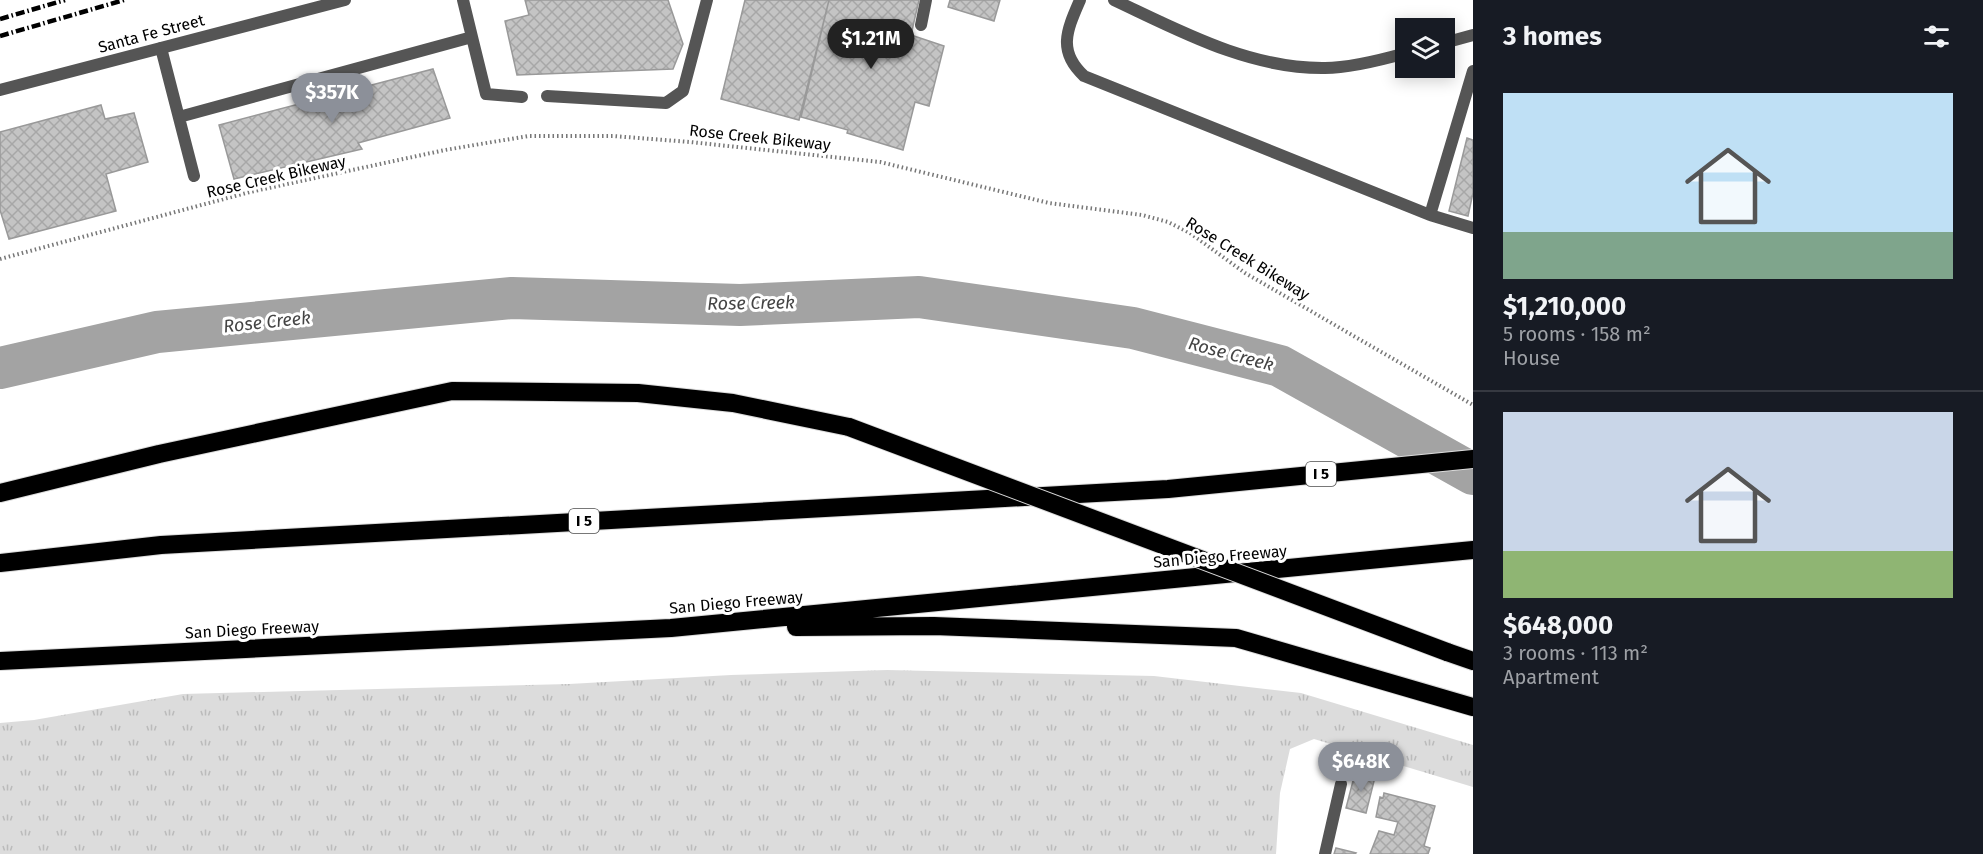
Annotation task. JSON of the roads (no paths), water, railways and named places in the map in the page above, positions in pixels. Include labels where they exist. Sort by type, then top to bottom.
[{"type":"highway","points":[[0,493],[159,454],[452,391],[638,393],[733,403],[849,427],[1473,661]]},
{"type":"highway","name":"I 5","points":[[0,563],[161,545],[1168,489],[1473,459]]},
{"type":"highway","name":"San Diego Freeway","points":[[0,661],[671,628],[1473,550]]},
{"type":"highway","points":[[671,628],[934,626],[1236,638],[1473,707]]},
{"type":"street","name":"Santa Fe Street","points":[[0,90],[345,0]]},
{"type":"street","points":[[462,0],[486,94],[522,98]]},
{"type":"street","points":[[546,96],[666,103],[683,92],[707,0]]},
{"type":"street","points":[[921,25],[926,0]]},
{"type":"street","points":[[1080,0],[1072,18],[1066,48],[1071,64],[1084,76],[1430,215],[1473,228]]},
{"type":"street","points":[[1114,0],[1210,45],[1260,60],[1325,69],[1395,55]]},
{"type":"street","points":[[1455,40],[1473,35]]},
{"type":"street","points":[[179,117],[472,37]]},
{"type":"street","points":[[161,48],[194,176]]},
{"type":"street","points":[[1430,215],[1473,71]]},
{"type":"street","points":[[1325,854],[1341,784]]},
{"type":"waterway","name":"Rose Creek","points":[[0,368],[157,332],[512,298],[740,305],[919,297],[1133,328],[1280,366],[1473,474]]},
{"type":"railway","points":[[0,19],[65,0]]},
{"type":"railway","points":[[0,36],[124,0]]}]
